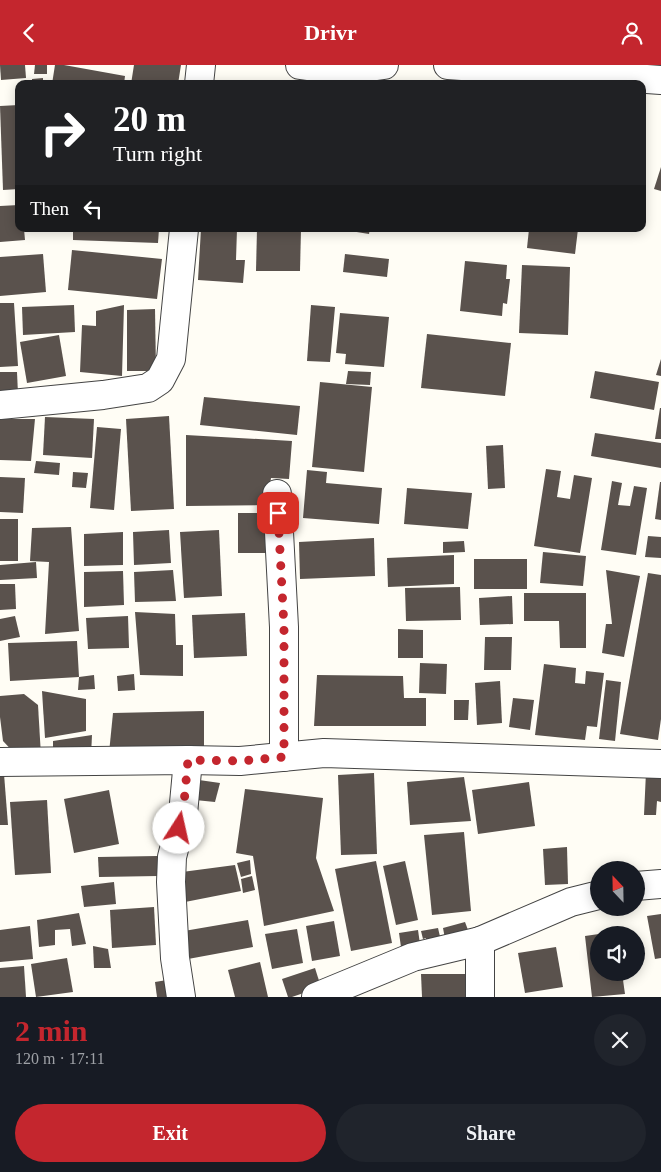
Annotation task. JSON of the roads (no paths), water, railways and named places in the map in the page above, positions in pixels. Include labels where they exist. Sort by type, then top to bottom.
[{"type":"street","points":[[199,80],[201,65]]},
{"type":"street","points":[[300,65],[342,71],[384,65]]},
{"type":"street","points":[[448,65],[661,80]]},
{"type":"street","points":[[0,405],[112,394],[148,388],[160,380],[171,359],[184,232]]},
{"type":"street","points":[[277,493],[284,627],[284,757]]},
{"type":"street","points":[[0,762],[240,761],[324,753],[661,764]]},
{"type":"street","points":[[181,997],[175,957],[171,883],[172,857],[183,814],[188,760]]},
{"type":"street","points":[[645,885],[661,884]]},
{"type":"street","points":[[316,997],[414,957],[480,941],[571,902],[590,897]]},
{"type":"street","points":[[480,941],[480,997]]}]
